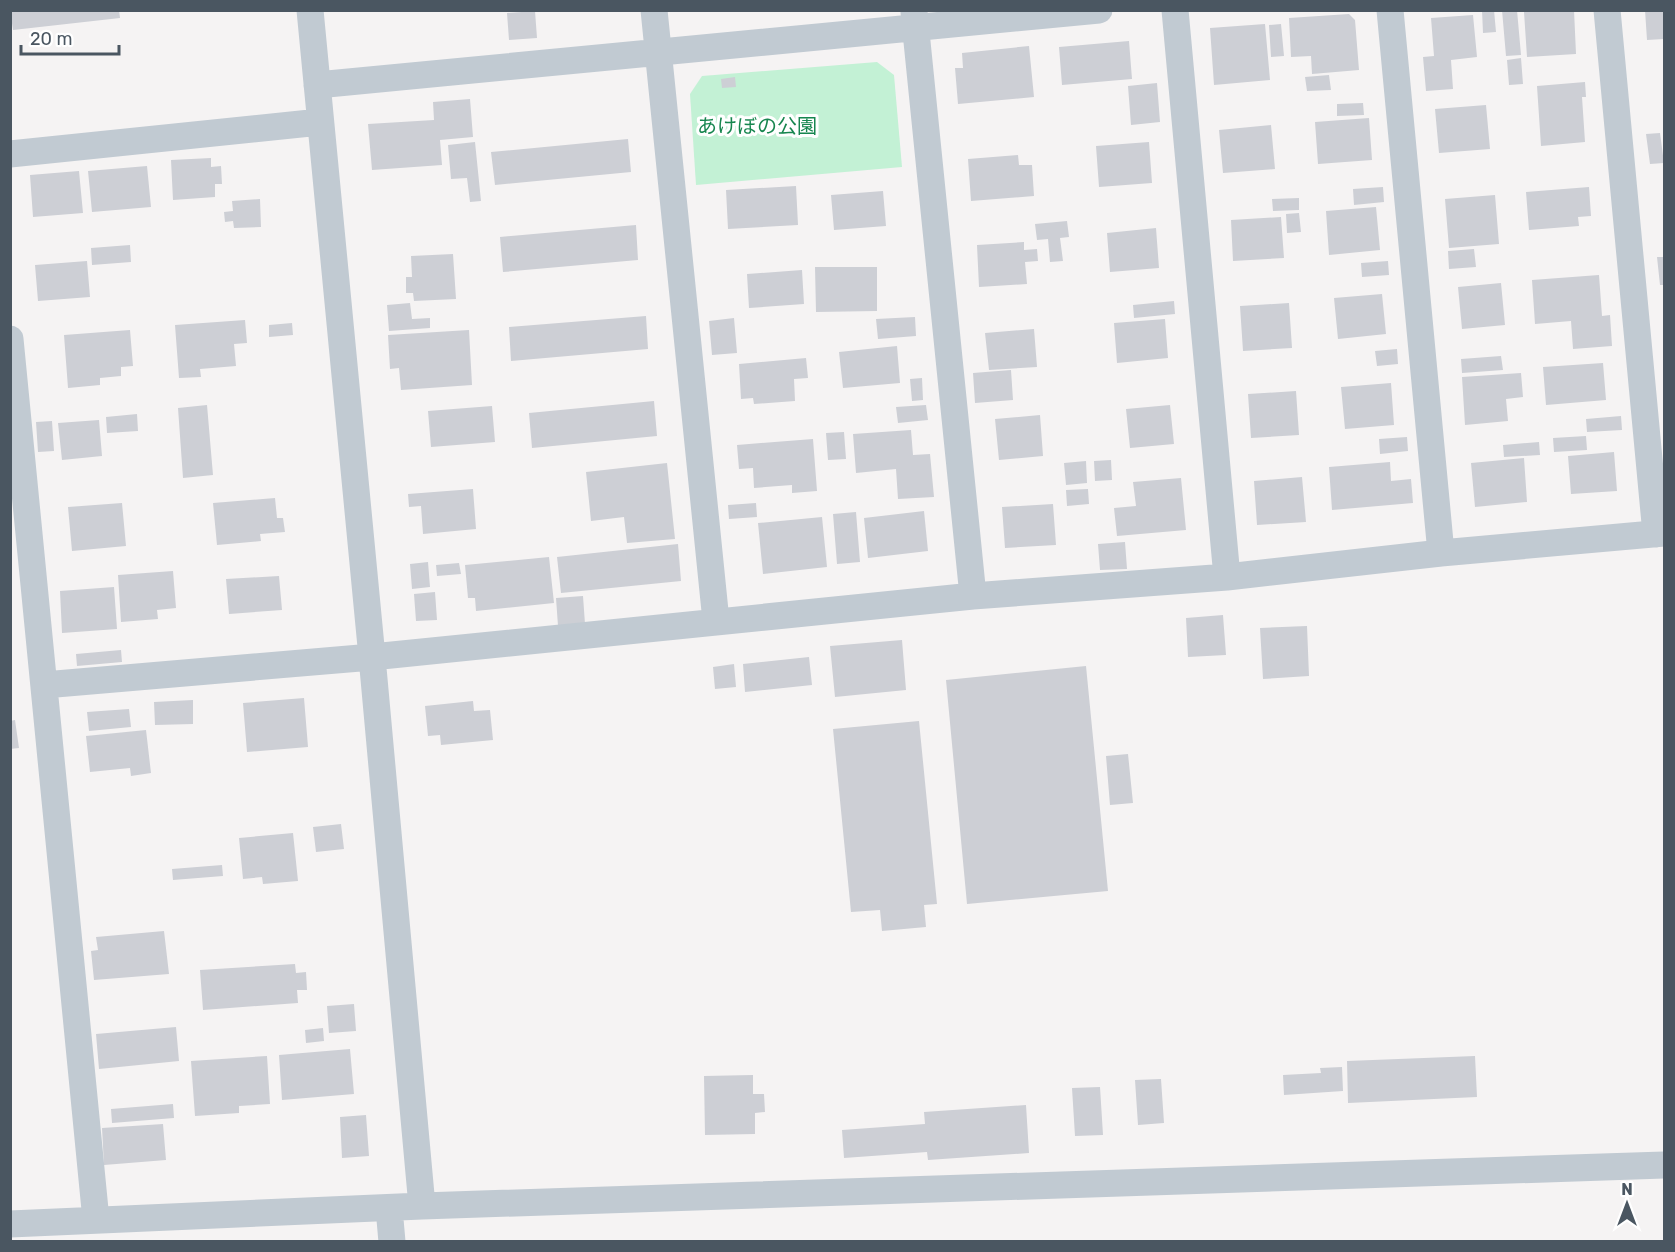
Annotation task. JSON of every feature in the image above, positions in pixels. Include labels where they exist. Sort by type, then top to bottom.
[{"type":"street","points":[[310,10],[423,1206]]},
{"type":"street","points":[[654,10],[716,621]]},
{"type":"street","points":[[317,85],[658,52],[914,20],[1099,10]]},
{"type":"street","points":[[1175,10],[1227,577]]},
{"type":"street","points":[[1390,10],[1441,553]]},
{"type":"street","points":[[44,685],[372,657],[973,596],[1227,577],[1441,553],[1660,533],[1607,10]]},
{"type":"street","points":[[914,20],[973,596]]},
{"type":"street","points":[[10,154],[320,122]]},
{"type":"street","points":[[10,339],[96,1220]]},
{"type":"street","points":[[10,1224],[423,1206],[1665,1165]]},
{"type":"street","points":[[389,1208],[392,1242]]},
{"type":"green space","name":"あけぼの公園","points":[[877,62],[894,75],[902,167],[696,185],[690,94],[702,76]]},
{"type":"building","points":[[10,10],[119,10],[120,18],[13,30]]},
{"type":"building","points":[[1482,10],[1494,10],[1496,32],[1483,33]]},
{"type":"building","points":[[1502,10],[1517,10],[1521,55],[1506,56]]},
{"type":"building","points":[[1574,10],[1576,54],[1527,57],[1524,12]]},
{"type":"building","points":[[1645,10],[1664,10],[1664,39],[1647,40]]},
{"type":"building","points":[[535,11],[537,38],[509,40],[507,13]]},
{"type":"building","points":[[1349,14],[1355,20],[1359,70],[1312,74],[1311,56],[1291,57],[1289,18]]},
{"type":"building","points":[[1473,15],[1477,57],[1451,60],[1453,89],[1426,91],[1423,57],[1434,56],[1431,18]]},
{"type":"building","points":[[1265,24],[1270,80],[1214,85],[1210,28]]},
{"type":"building","points":[[1281,24],[1284,56],[1271,57],[1269,25]]},
{"type":"building","points":[[1129,41],[1132,79],[1062,85],[1059,47]]},
{"type":"building","points":[[1029,46],[1034,97],[958,104],[955,68],[963,68],[962,53]]},
{"type":"building","points":[[1521,58],[1523,84],[1509,85],[1507,60]]},
{"type":"building","points":[[1329,75],[1331,90],[1307,91],[1305,77]]},
{"type":"building","points":[[735,77],[736,87],[722,88],[721,79]]},
{"type":"building","points":[[1585,82],[1586,97],[1582,97],[1585,142],[1541,146],[1537,86]]},
{"type":"building","points":[[1157,83],[1160,122],[1131,125],[1128,86]]},
{"type":"building","points":[[470,99],[473,137],[440,140],[442,165],[372,170],[368,124],[434,120],[433,102]]},
{"type":"building","points":[[1363,103],[1364,115],[1337,116],[1337,104]]},
{"type":"building","points":[[1486,105],[1490,149],[1439,153],[1435,109]]},
{"type":"building","points":[[1369,118],[1372,160],[1318,164],[1315,122]]},
{"type":"building","points":[[1271,125],[1275,169],[1223,173],[1219,130]]},
{"type":"building","points":[[1660,133],[1664,163],[1650,164],[1646,134]]},
{"type":"building","points":[[628,139],[631,172],[495,185],[491,152]]},
{"type":"building","points":[[475,142],[481,201],[470,202],[467,178],[451,179],[448,145]]},
{"type":"building","points":[[1149,142],[1152,183],[1099,187],[1096,146]]},
{"type":"building","points":[[1018,155],[1019,165],[1032,165],[1034,196],[971,201],[968,159]]},
{"type":"building","points":[[211,158],[211,167],[221,166],[222,184],[215,184],[215,197],[173,200],[171,160]]},
{"type":"building","points":[[147,166],[151,207],[92,212],[88,171]]},
{"type":"building","points":[[79,171],[83,213],[33,217],[30,175]]},
{"type":"building","points":[[796,186],[798,225],[728,229],[726,190]]},
{"type":"building","points":[[1383,187],[1384,202],[1354,205],[1353,189]]},
{"type":"building","points":[[1589,187],[1591,216],[1578,217],[1579,226],[1529,230],[1526,192]]},
{"type":"building","points":[[883,191],[886,226],[834,230],[831,195]]},
{"type":"building","points":[[1495,195],[1499,244],[1449,248],[1445,199]]},
{"type":"building","points":[[1299,198],[1299,210],[1273,211],[1272,199]]},
{"type":"building","points":[[260,199],[261,227],[234,228],[233,221],[225,222],[224,212],[233,211],[232,201]]},
{"type":"building","points":[[1376,207],[1380,250],[1329,255],[1326,211]]},
{"type":"building","points":[[1299,213],[1301,232],[1287,233],[1286,214]]},
{"type":"building","points":[[1281,217],[1284,258],[1233,261],[1231,220]]},
{"type":"building","points":[[1067,221],[1069,237],[1060,238],[1063,261],[1050,262],[1048,239],[1037,240],[1035,224]]},
{"type":"building","points":[[636,225],[638,260],[503,272],[500,237]]},
{"type":"building","points":[[1156,228],[1159,268],[1110,272],[1107,233]]},
{"type":"building","points":[[1024,242],[1024,250],[1037,249],[1038,261],[1025,262],[1027,284],[979,287],[977,245]]},
{"type":"building","points":[[130,245],[131,262],[92,265],[91,248]]},
{"type":"building","points":[[1474,249],[1476,267],[1449,269],[1448,251]]},
{"type":"building","points":[[453,254],[456,299],[414,301],[413,293],[406,293],[406,277],[412,277],[411,256]]},
{"type":"building","points":[[1657,257],[1664,257],[1664,285],[1660,285]]},
{"type":"building","points":[[87,261],[90,297],[38,301],[35,265]]},
{"type":"building","points":[[1388,261],[1389,275],[1362,277],[1361,263]]},
{"type":"building","points":[[815,267],[877,267],[877,311],[816,312]]},
{"type":"building","points":[[802,270],[804,304],[749,308],[747,274]]},
{"type":"building","points":[[1599,275],[1602,316],[1610,315],[1612,346],[1573,349],[1571,321],[1535,324],[1532,280]]},
{"type":"building","points":[[1501,283],[1505,325],[1462,329],[1458,287]]},
{"type":"building","points":[[1382,294],[1386,334],[1338,339],[1334,298]]},
{"type":"building","points":[[1174,301],[1175,314],[1134,318],[1133,305]]},
{"type":"building","points":[[410,303],[412,319],[430,318],[430,328],[389,331],[387,305]]},
{"type":"building","points":[[1289,303],[1292,348],[1243,351],[1240,306]]},
{"type":"building","points":[[646,316],[648,349],[511,361],[509,327]]},
{"type":"building","points":[[915,317],[916,336],[878,339],[876,319]]},
{"type":"building","points":[[734,318],[737,353],[712,355],[709,321]]},
{"type":"building","points":[[1165,319],[1168,358],[1117,363],[1114,323]]},
{"type":"building","points":[[245,320],[247,343],[234,344],[236,366],[200,369],[201,377],[179,378],[175,325]]},
{"type":"building","points":[[292,323],[293,335],[269,337],[269,325]]},
{"type":"building","points":[[1034,329],[1037,367],[989,370],[985,333]]},
{"type":"building","points":[[130,330],[133,366],[121,367],[121,376],[100,378],[100,385],[68,388],[64,335]]},
{"type":"building","points":[[469,330],[472,385],[401,390],[399,368],[390,369],[388,335]]},
{"type":"building","points":[[897,346],[900,383],[843,388],[839,352]]},
{"type":"building","points":[[1397,349],[1398,364],[1377,366],[1375,351]]},
{"type":"building","points":[[1501,356],[1503,370],[1462,373],[1461,359]]},
{"type":"building","points":[[806,358],[808,378],[794,379],[795,401],[754,404],[753,398],[741,399],[739,364]]},
{"type":"building","points":[[1603,363],[1606,400],[1546,405],[1543,367]]},
{"type":"building","points":[[1011,370],[1013,400],[975,403],[973,373]]},
{"type":"building","points":[[1521,373],[1523,397],[1506,399],[1508,421],[1465,425],[1462,377]]},
{"type":"building","points":[[922,378],[923,400],[912,401],[910,379]]},
{"type":"building","points":[[1391,383],[1394,425],[1345,429],[1341,387]]},
{"type":"building","points":[[1296,391],[1299,435],[1251,438],[1248,394]]},
{"type":"building","points":[[654,401],[657,436],[532,448],[529,413]]},
{"type":"building","points":[[207,405],[213,475],[183,478],[178,408]]},
{"type":"building","points":[[926,405],[928,420],[898,423],[896,407]]},
{"type":"building","points":[[1170,405],[1174,444],[1130,448],[1126,409]]},
{"type":"building","points":[[492,406],[495,442],[431,447],[428,411]]},
{"type":"building","points":[[137,414],[138,431],[107,433],[106,417]]},
{"type":"building","points":[[1040,415],[1043,456],[999,460],[995,419]]},
{"type":"building","points":[[1621,416],[1622,430],[1587,432],[1586,419]]},
{"type":"building","points":[[99,420],[102,456],[62,460],[58,423]]},
{"type":"building","points":[[52,421],[54,451],[38,452],[36,422]]},
{"type":"building","points":[[911,430],[913,455],[930,454],[934,497],[898,499],[896,469],[856,473],[853,434]]},
{"type":"building","points":[[844,432],[846,459],[828,460],[826,433]]},
{"type":"building","points":[[1586,436],[1587,450],[1554,452],[1553,438]]},
{"type":"building","points":[[1407,437],[1408,451],[1380,454],[1379,439]]},
{"type":"building","points":[[813,439],[817,491],[792,493],[792,485],[754,488],[753,468],[739,469],[737,445]]},
{"type":"building","points":[[1539,442],[1540,455],[1504,457],[1503,445]]},
{"type":"building","points":[[1614,452],[1617,491],[1571,494],[1568,456]]},
{"type":"building","points":[[1524,458],[1527,502],[1475,507],[1471,463]]},
{"type":"building","points":[[1111,460],[1112,480],[1095,481],[1094,461]]},
{"type":"building","points":[[1086,461],[1087,483],[1066,485],[1064,463]]},
{"type":"building","points":[[1390,462],[1391,481],[1411,479],[1413,503],[1332,510],[1329,467]]},
{"type":"building","points":[[667,463],[675,539],[627,543],[624,517],[591,521],[586,472]]},
{"type":"building","points":[[1302,477],[1306,522],[1257,525],[1254,481]]},
{"type":"building","points":[[1181,478],[1186,530],[1117,536],[1114,508],[1136,506],[1133,482]]},
{"type":"building","points":[[473,489],[476,529],[423,534],[421,506],[409,507],[408,494]]},
{"type":"building","points":[[1088,489],[1089,504],[1067,506],[1066,490]]},
{"type":"building","points":[[275,498],[277,518],[283,518],[285,532],[260,534],[261,541],[217,545],[213,503]]},
{"type":"building","points":[[122,503],[126,546],[72,551],[68,507]]},
{"type":"building","points":[[756,503],[757,517],[729,519],[728,505]]},
{"type":"building","points":[[1053,504],[1056,545],[1005,548],[1002,507]]},
{"type":"building","points":[[924,511],[928,551],[868,558],[864,518]]},
{"type":"building","points":[[856,512],[860,562],[837,564],[833,514]]},
{"type":"building","points":[[822,517],[827,567],[763,574],[758,523]]},
{"type":"building","points":[[1125,542],[1127,569],[1100,570],[1098,544]]},
{"type":"building","points":[[678,544],[681,581],[561,593],[557,557]]},
{"type":"building","points":[[549,557],[554,603],[476,611],[475,598],[468,598],[465,565]]},
{"type":"building","points":[[428,562],[430,587],[412,589],[410,564]]},
{"type":"building","points":[[459,563],[461,574],[437,576],[436,565]]},
{"type":"building","points":[[173,571],[176,608],[157,610],[158,619],[121,622],[118,575]]},
{"type":"building","points":[[279,576],[282,610],[229,614],[226,579]]},
{"type":"building","points":[[114,587],[117,629],[62,633],[60,591]]},
{"type":"building","points":[[435,592],[437,620],[416,621],[414,594]]},
{"type":"building","points":[[583,596],[585,624],[558,626],[556,598]]},
{"type":"building","points":[[1223,615],[1226,655],[1188,657],[1186,618]]},
{"type":"building","points":[[1307,626],[1309,676],[1263,679],[1260,628]]},
{"type":"building","points":[[902,640],[906,690],[835,697],[830,646]]},
{"type":"building","points":[[121,650],[122,662],[77,666],[76,654]]},
{"type":"building","points":[[809,657],[812,685],[745,692],[743,664]]},
{"type":"building","points":[[734,664],[736,687],[715,689],[713,667]]},
{"type":"building","points":[[1086,666],[1108,891],[967,904],[946,680]]},
{"type":"building","points":[[304,698],[308,747],[247,752],[243,703]]},
{"type":"building","points":[[193,700],[193,724],[155,725],[154,702]]},
{"type":"building","points":[[473,701],[474,711],[490,710],[493,740],[441,745],[440,735],[428,736],[425,706]]},
{"type":"building","points":[[129,709],[131,727],[89,731],[87,712]]},
{"type":"building","points":[[15,720],[19,748],[10,749],[10,721]]},
{"type":"building","points":[[919,721],[937,904],[924,905],[926,927],[882,931],[880,910],[851,912],[833,729]]},
{"type":"building","points":[[146,730],[151,773],[131,776],[130,768],[90,772],[86,736]]},
{"type":"building","points":[[1128,754],[1133,803],[1110,805],[1106,756]]},
{"type":"building","points":[[341,824],[344,849],[316,852],[313,827]]},
{"type":"building","points":[[293,833],[298,881],[263,884],[262,877],[243,879],[239,838]]},
{"type":"building","points":[[222,865],[223,876],[173,880],[172,869]]},
{"type":"building","points":[[164,931],[169,974],[94,980],[91,951],[98,950],[96,937]]},
{"type":"building","points":[[295,964],[296,973],[306,972],[307,990],[297,990],[298,1003],[203,1010],[200,970]]},
{"type":"building","points":[[354,1004],[356,1031],[329,1033],[327,1006]]},
{"type":"building","points":[[176,1027],[179,1061],[99,1069],[96,1034]]},
{"type":"building","points":[[323,1028],[324,1041],[306,1043],[305,1030]]},
{"type":"building","points":[[350,1049],[354,1094],[282,1100],[279,1055]]},
{"type":"building","points":[[267,1056],[270,1104],[239,1106],[239,1113],[195,1116],[191,1061]]},
{"type":"building","points":[[1475,1056],[1477,1097],[1348,1103],[1347,1061]]},
{"type":"building","points":[[1342,1067],[1343,1091],[1284,1095],[1283,1075],[1321,1073],[1320,1068]]},
{"type":"building","points":[[753,1075],[753,1094],[764,1094],[765,1112],[755,1113],[755,1134],[705,1135],[704,1076]]},
{"type":"building","points":[[1161,1079],[1164,1123],[1138,1125],[1135,1080]]},
{"type":"building","points":[[1100,1087],[1103,1135],[1075,1136],[1072,1088]]},
{"type":"building","points":[[173,1104],[174,1118],[112,1123],[111,1109]]},
{"type":"building","points":[[1026,1105],[1029,1153],[928,1160],[927,1152],[844,1158],[842,1130],[925,1124],[924,1112]]},
{"type":"building","points":[[366,1115],[369,1156],[342,1158],[340,1117]]},
{"type":"building","points":[[163,1124],[166,1160],[104,1165],[102,1128]]}]
